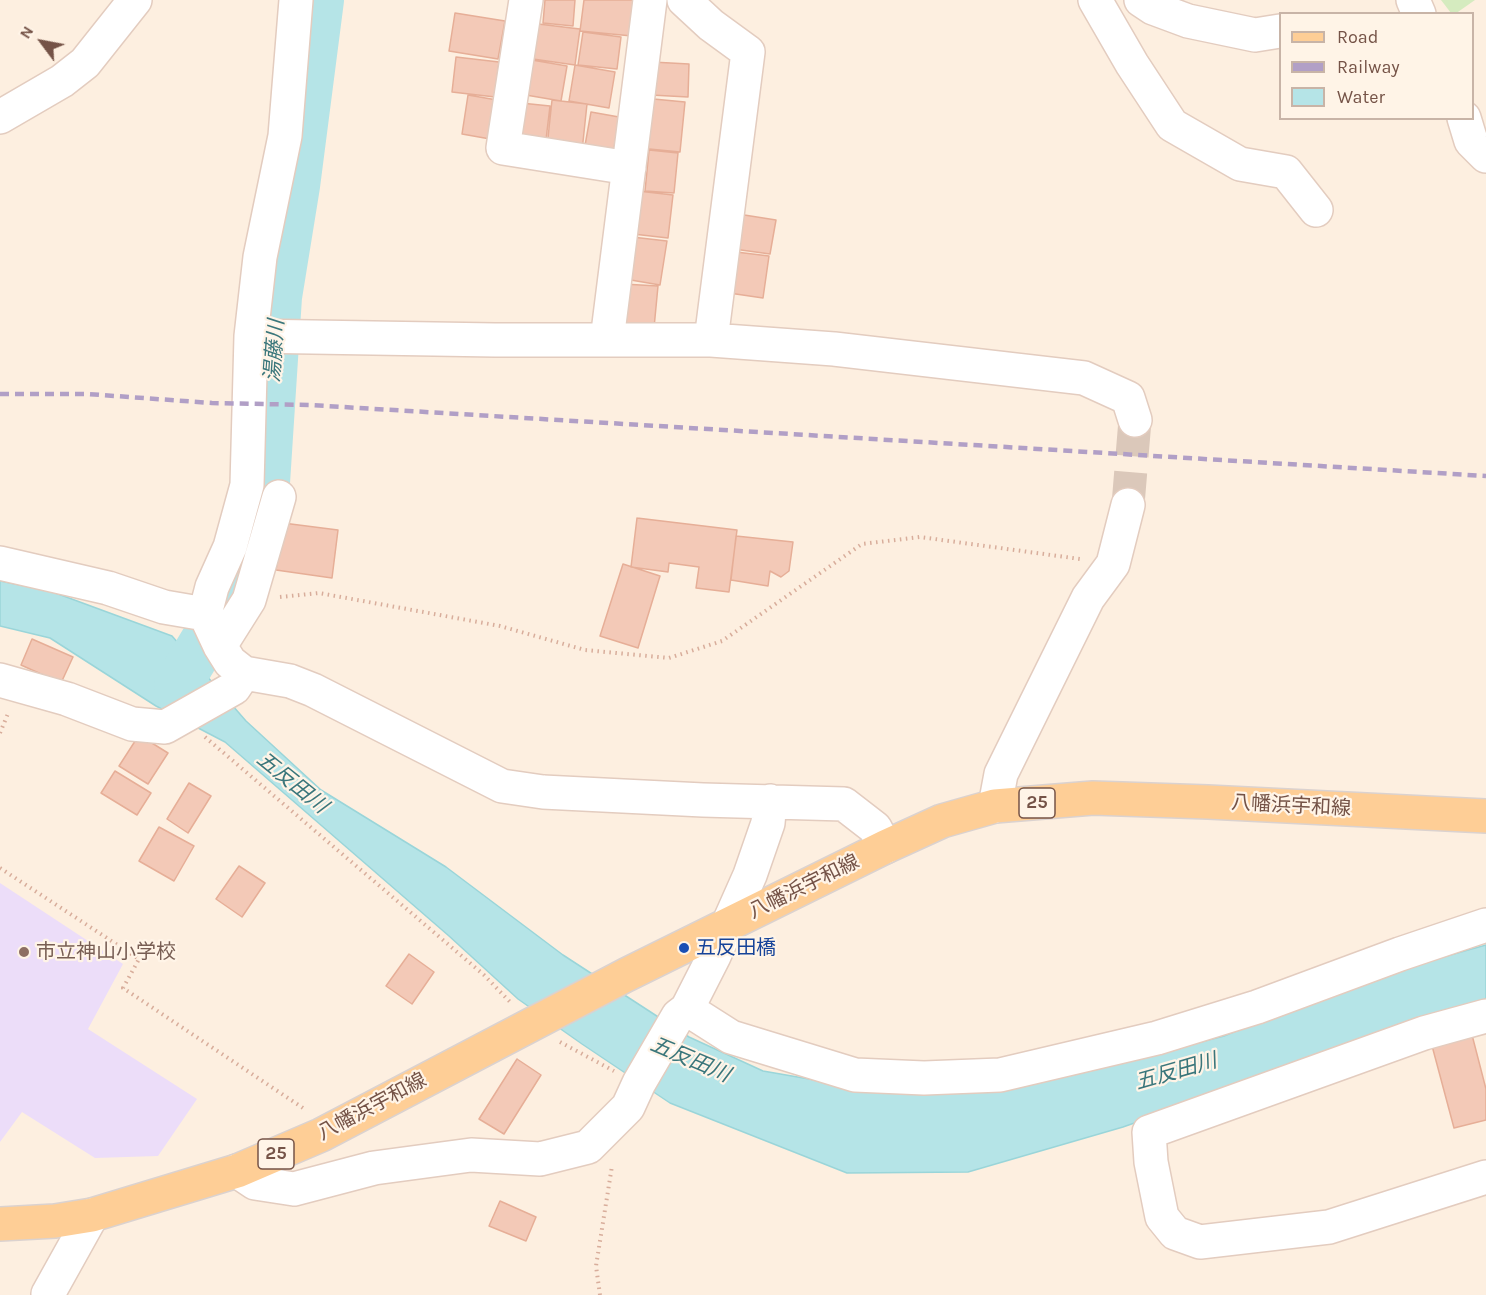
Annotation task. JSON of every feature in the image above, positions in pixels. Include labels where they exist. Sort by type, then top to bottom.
[{"type":"main road","name":"八幡浜宇和線","points":[[0,1224],[55,1221],[92,1215],[237,1171],[321,1135],[626,975],[885,847],[942,821],[995,806],[1093,798],[1486,816]]},
{"type":"street","points":[[0,117],[62,81],[85,63],[135,0]]},
{"type":"street","points":[[239,681],[213,630],[212,587],[230,547],[247,485],[267,337],[260,256],[285,136],[296,0]]},
{"type":"street","points":[[526,0],[503,148],[629,168]]},
{"type":"street","points":[[607,340],[650,0]]},
{"type":"street","points":[[684,0],[711,25],[748,52],[711,340]]},
{"type":"street","points":[[1095,0],[1132,64],[1172,125],[1240,164],[1286,172],[1316,210]]},
{"type":"street","points":[[1141,0],[1153,8],[1188,21],[1255,35],[1279,31]]},
{"type":"street","points":[[1465,120],[1471,141],[1486,156]]},
{"type":"street","points":[[267,337],[711,340],[834,349],[1084,378],[1128,398],[1135,420]]},
{"type":"street","points":[[213,630],[249,600],[279,497]]},
{"type":"street","points":[[995,806],[1001,774],[1088,598],[1113,564],[1128,505]]},
{"type":"street","points":[[0,563],[108,588],[164,607],[213,630]]},
{"type":"street","points":[[0,680],[68,699],[132,724],[165,727],[239,681],[290,681],[502,786],[543,792],[844,804],[875,828],[885,847]]},
{"type":"street","points":[[237,1171],[255,1183],[294,1190],[374,1168],[471,1155],[540,1159],[588,1147],[628,1107],[639,1083],[683,1013],[714,956],[750,875],[768,823],[770,801]]},
{"type":"street","points":[[683,1013],[731,1037],[855,1075],[924,1078],[1000,1075],[1157,1038],[1246,1011],[1486,925]]},
{"type":"street","points":[[1486,1016],[1424,1033],[1149,1132],[1150,1162],[1162,1217],[1175,1233],[1200,1242],[1329,1227],[1486,1177]]},
{"type":"street","points":[[50,1295],[48,1294],[92,1215]]},
{"type":"path","points":[[249,600],[319,593],[500,626],[585,650],[669,658],[722,641],[862,544],[921,537],[1113,564]]},
{"type":"path","points":[[182,718],[484,975],[532,1024],[575,1052],[639,1083]]},
{"type":"path","points":[[0,868],[139,959],[123,988],[332,1128]]},
{"type":"path","points":[[600,1295],[596,1266],[613,1159]]},
{"type":"shaded area","points":[[0,883],[123,964],[88,1029],[197,1099],[158,1156],[95,1158],[22,1112],[0,1142]]},
{"type":"green space","points":[[1441,0],[1475,0],[1458,12],[1450,12]]},
{"type":"water","name":"五反田川","points":[[0,581],[50,591],[172,636],[246,721],[321,790],[446,867],[563,955],[689,1037],[763,1071],[867,1089],[1073,1075],[1224,1036],[1316,998],[1486,945],[1486,999],[1123,1127],[968,1172],[847,1173],[670,1103],[582,1044],[518,999],[449,936],[225,742],[156,706],[50,638],[0,626]]},
{"type":"building","points":[[545,0],[575,0],[573,26],[543,23]]},
{"type":"building","points":[[584,0],[636,0],[632,36],[580,31]]},
{"type":"building","points":[[455,13],[505,21],[498,59],[449,51]]},
{"type":"building","points":[[530,23],[580,29],[575,65],[526,58]]},
{"type":"building","points":[[583,32],[621,37],[617,69],[578,65]]},
{"type":"building","points":[[456,57],[499,62],[495,97],[452,92]]},
{"type":"building","points":[[526,59],[567,66],[561,101],[520,94]]},
{"type":"building","points":[[652,62],[689,64],[688,97],[651,95]]},
{"type":"building","points":[[575,65],[615,72],[609,108],[569,101]]},
{"type":"building","points":[[468,95],[497,100],[490,139],[462,134]]},
{"type":"building","points":[[643,98],[685,102],[680,152],[639,148]]},
{"type":"building","points":[[552,100],[587,104],[582,151],[547,147]]},
{"type":"building","points":[[521,103],[550,106],[545,148],[516,144]]},
{"type":"building","points":[[591,112],[619,117],[613,155],[584,151]]},
{"type":"building","points":[[649,150],[678,153],[674,193],[645,191]]},
{"type":"building","points":[[638,191],[673,195],[668,238],[633,234]]},
{"type":"building","points":[[738,214],[776,220],[770,254],[734,249]]},
{"type":"building","points":[[632,237],[667,241],[660,285],[625,279]]},
{"type":"building","points":[[736,252],[769,256],[763,298],[729,293]]},
{"type":"building","points":[[623,284],[658,286],[654,328],[619,325]]},
{"type":"building","points":[[637,518],[737,530],[729,592],[696,588],[699,567],[669,563],[668,572],[631,567]]},
{"type":"building","points":[[283,523],[338,530],[332,578],[276,570]]},
{"type":"building","points":[[736,536],[793,542],[789,571],[781,577],[770,571],[768,586],[731,580]]},
{"type":"building","points":[[623,564],[660,576],[638,648],[600,636]]},
{"type":"building","points":[[32,639],[73,657],[61,683],[21,665]]},
{"type":"building","points":[[139,735],[168,753],[148,784],[119,766]]},
{"type":"building","points":[[115,771],[151,793],[137,815],[101,793]]},
{"type":"building","points":[[189,783],[211,796],[188,833],[167,819]]},
{"type":"building","points":[[159,827],[194,846],[174,881],[139,861]]},
{"type":"building","points":[[239,866],[265,883],[242,917],[216,899]]},
{"type":"building","points":[[409,954],[434,972],[412,1004],[386,986]]},
{"type":"building","points":[[1471,1031],[1486,1089],[1486,1120],[1454,1128],[1431,1042]]},
{"type":"building","points":[[517,1059],[541,1075],[504,1134],[479,1119]]},
{"type":"building","points":[[500,1201],[536,1217],[526,1241],[489,1226]]},
{"type":"waterway","name":"湯藤川","points":[[178,684],[235,590],[265,498],[278,297],[296,186],[320,0]]},
{"type":"tunnel","points":[[1128,505],[1135,420]]},
{"type":"railway","points":[[0,394],[88,394],[212,403],[310,405],[1486,476]]},
{"type":"place","name":"五反田橋","points":[[684,948]]},
{"type":"place","name":"市立神山小学校","points":[[24,952]]}]
